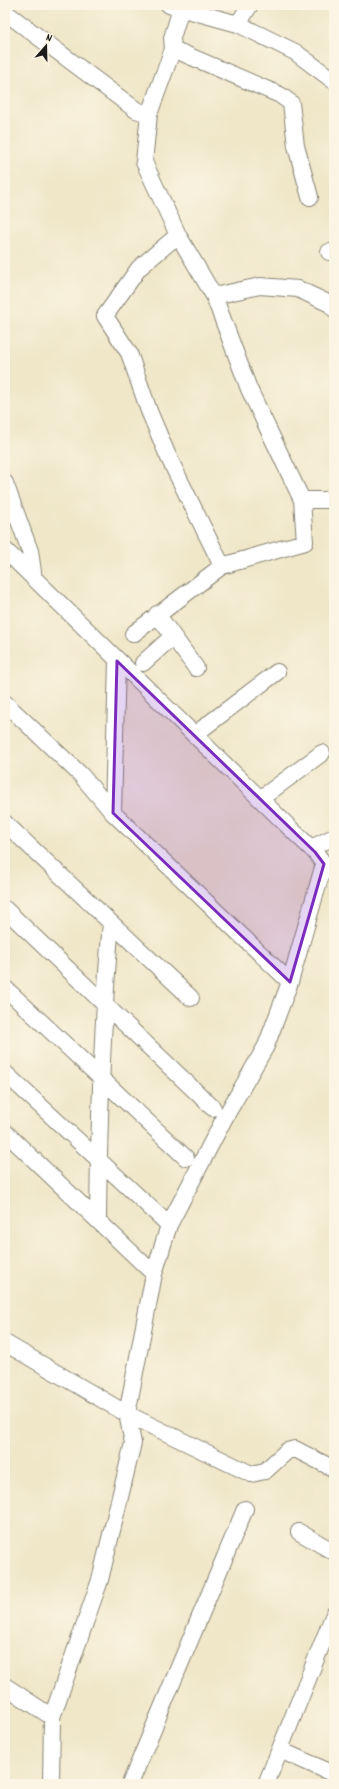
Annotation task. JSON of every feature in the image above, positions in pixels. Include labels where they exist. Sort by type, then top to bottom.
[{"type":"street","points":[[238,24],[250,5]]},
{"type":"street","points":[[133,634],[157,614],[222,566],[305,542],[302,500],[249,389],[214,296],[178,235],[144,162],[149,114],[174,49],[172,38],[177,6],[238,24],[294,52],[334,81]]},
{"type":"street","points":[[5,12],[136,110],[149,114]]},
{"type":"street","points":[[174,49],[280,95],[291,103],[296,146],[310,197]]},
{"type":"street","points":[[178,235],[139,268],[105,316],[130,353],[149,411],[165,449],[222,566]]},
{"type":"street","points":[[214,296],[260,286],[298,289],[330,304],[334,309]]},
{"type":"street","points":[[5,483],[30,551],[34,579]]},
{"type":"street","points":[[302,500],[334,500]]},
{"type":"street","points":[[5,550],[311,848],[324,864],[290,982],[266,1046],[224,1119],[169,1225],[154,1274],[127,1414],[133,1443],[101,1573],[52,1716],[51,1784]]},
{"type":"street","points":[[157,614],[196,668]]},
{"type":"street","points":[[143,663],[173,636]]},
{"type":"street","points":[[113,813],[118,661]]},
{"type":"street","points":[[194,735],[277,672]]},
{"type":"street","points":[[5,703],[81,775],[113,813],[290,982]]},
{"type":"street","points":[[260,799],[322,753]]},
{"type":"street","points":[[5,823],[191,998]]},
{"type":"street","points":[[311,848],[334,837]]},
{"type":"street","points":[[5,909],[213,1108]]},
{"type":"street","points":[[98,1220],[98,1160],[104,1003],[111,923]]},
{"type":"street","points":[[5,988],[101,1080],[186,1158]]},
{"type":"street","points":[[5,1073],[169,1225]]},
{"type":"street","points":[[5,1132],[154,1274]]},
{"type":"street","points":[[5,1342],[127,1414],[251,1474],[266,1471],[287,1451],[295,1449],[334,1469]]},
{"type":"street","points":[[130,1784],[245,1509]]},
{"type":"street","points":[[299,1532],[334,1552]]},
{"type":"street","points":[[266,1784],[334,1614]]},
{"type":"street","points":[[5,1686],[52,1716]]},
{"type":"street","points":[[280,1750],[334,1774]]},
{"type":"highlighted area","points":[[117,661],[315,852],[324,864],[290,982],[113,813]]}]
